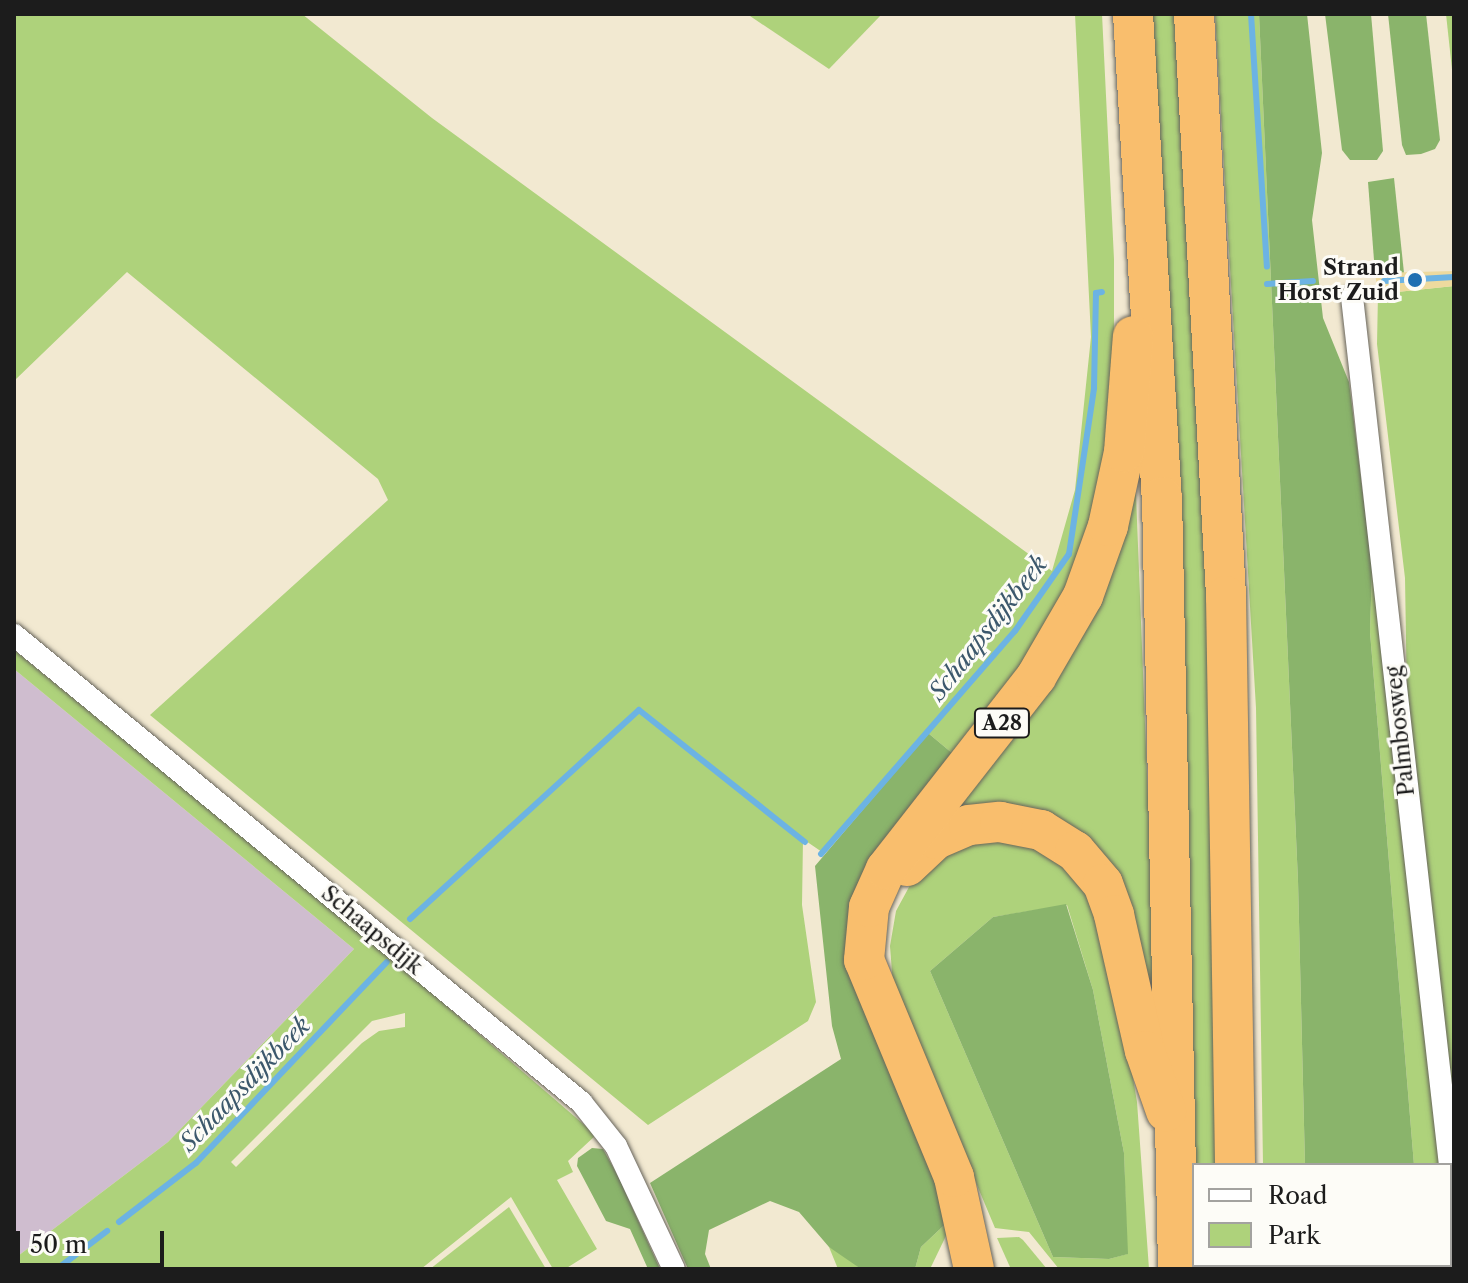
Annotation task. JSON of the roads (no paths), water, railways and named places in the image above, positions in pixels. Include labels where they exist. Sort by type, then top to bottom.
[{"type":"highway","name":"A28","points":[[1133,14],[1146,188],[1162,497],[1178,1145],[1178,1269]]},
{"type":"highway","points":[[1194,14],[1226,596],[1235,1163]]},
{"type":"highway","name":"A28","points":[[974,1269],[954,1177],[864,960],[869,907],[886,869],[1036,677],[1083,596],[1108,526],[1124,452],[1146,188]]},
{"type":"highway","name":"A28","points":[[1000,1269],[980,1198],[898,1013],[883,966],[882,925],[890,898],[904,868],[936,839],[969,825],[1000,822],[1041,830],[1075,851],[1096,876],[1114,915],[1145,1051],[1178,1145]]},
{"type":"street","name":"Palmbosweg","points":[[1352,297],[1450,1163]]},
{"type":"street","name":"Schaapsdijk","points":[[14,635],[581,1102],[616,1146],[674,1269]]},
{"type":"waterway","points":[[1251,14],[1267,266]]},
{"type":"waterway","name":"Schaapsdijkbeek","points":[[1384,281],[1454,277]]},
{"type":"waterway","name":"Schaapsdijkbeek","points":[[1267,284],[1313,281]]},
{"type":"waterway","name":"Schaapsdijkbeek","points":[[821,854],[1015,631],[1069,554],[1094,388],[1096,293],[1102,292]]},
{"type":"waterway","name":"Schaapsdijkbeek","points":[[410,919],[639,710],[805,842]]},
{"type":"waterway","name":"Schaapsdijkbeek","points":[[119,1222],[196,1163],[387,962]]},
{"type":"waterway","name":"Schaapsdijkbeek","points":[[57,1269],[107,1231]]},
{"type":"place","name":"Strand Horst Zuid","points":[[1415,280]]}]
